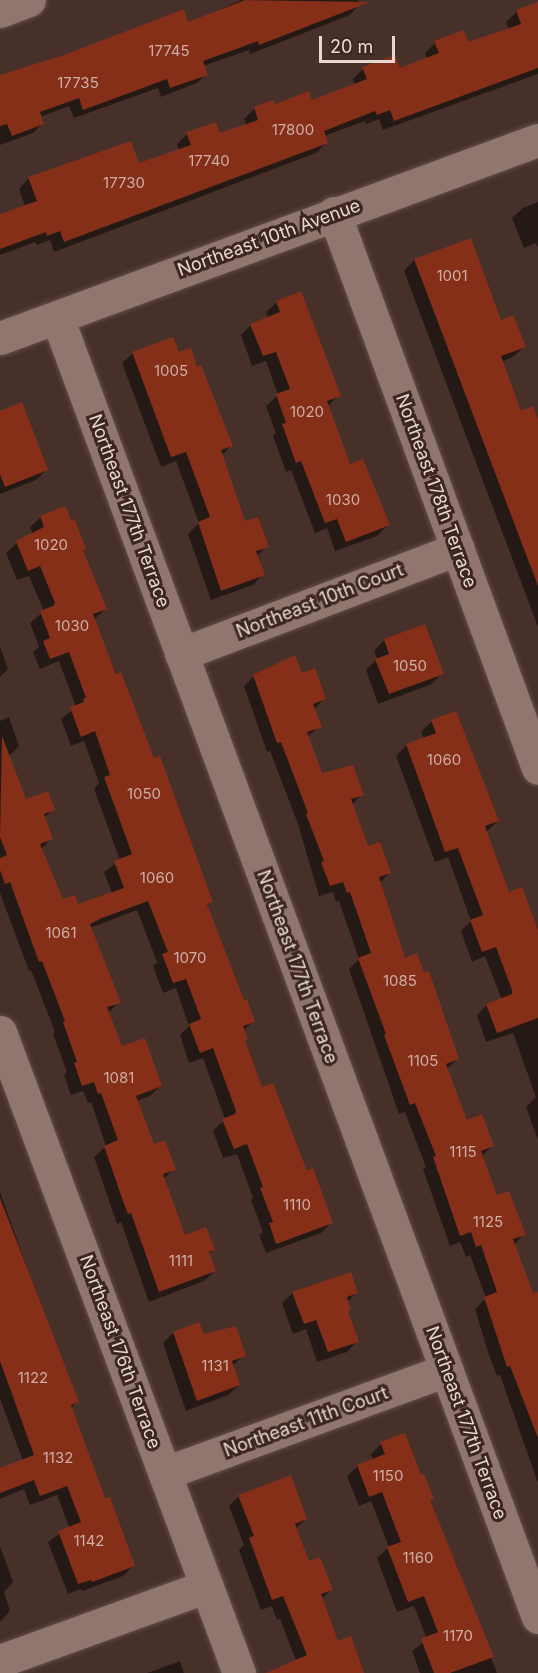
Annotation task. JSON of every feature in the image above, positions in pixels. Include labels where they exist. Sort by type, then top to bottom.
[{"type":"street","points":[[0,11],[29,0]]},
{"type":"street","name":"Northeast 10th Avenue","points":[[0,338],[334,213],[538,140]]},
{"type":"street","name":"Northeast 178th Terrace","points":[[334,213],[538,768]]},
{"type":"street","name":"Northeast 177th Terrace","points":[[57,317],[538,1617]]},
{"type":"street","name":"Northeast 10th Court","points":[[182,654],[458,549]]},
{"type":"street","name":"Northeast 176th Terrace","points":[[0,1032],[239,1673]]},
{"type":"street","name":"Northeast 11th Court","points":[[165,1473],[447,1370]]},
{"type":"street","points":[[0,1661],[207,1586]]},
{"type":"building","points":[[245,0],[370,2],[259,45],[258,41],[203,61],[208,75],[170,88],[167,79],[83,110],[79,98],[40,112],[44,124],[12,136],[7,124],[0,126],[0,75],[64,55],[184,9],[188,22]]},
{"type":"building","points":[[538,2],[538,68],[394,121],[390,110],[377,115],[375,111],[324,131],[328,143],[64,242],[60,231],[47,236],[46,232],[0,249],[0,214],[37,201],[28,177],[131,141],[139,163],[191,145],[186,132],[216,122],[220,133],[258,120],[254,107],[264,103],[273,100],[275,104],[309,91],[312,100],[367,79],[362,67],[395,55],[400,68],[439,53],[434,41],[464,30],[468,42],[521,24],[516,10]]},
{"type":"building","points":[[471,238],[501,320],[513,315],[526,347],[501,356],[521,411],[533,406],[538,420],[538,586],[414,259]]},
{"type":"building","points":[[301,291],[341,396],[327,401],[350,464],[363,459],[390,525],[346,542],[337,519],[325,523],[301,461],[296,463],[282,424],[286,423],[276,394],[290,389],[276,352],[263,356],[250,324],[280,312],[276,301]]},
{"type":"building","points":[[173,337],[179,352],[191,348],[197,367],[201,365],[233,446],[221,450],[245,521],[258,517],[269,547],[256,551],[265,575],[221,591],[198,522],[210,517],[186,452],[171,457],[132,352]]},
{"type":"building","points":[[22,402],[48,470],[5,487],[0,474],[0,411]]},
{"type":"building","points":[[65,506],[72,521],[75,520],[86,549],[83,550],[107,609],[93,614],[116,674],[121,672],[154,758],[160,756],[213,902],[207,904],[244,1000],[247,999],[255,1022],[243,1026],[248,1039],[245,1040],[262,1087],[273,1083],[307,1171],[313,1168],[333,1223],[276,1244],[269,1223],[273,1222],[260,1188],[263,1187],[247,1144],[234,1149],[222,1119],[235,1114],[236,1111],[213,1048],[200,1053],[189,1024],[201,1019],[186,979],[173,983],[162,954],[168,952],[148,901],[102,918],[90,924],[121,1003],[107,1007],[122,1046],[145,1038],[162,1086],[136,1096],[154,1144],[165,1140],[176,1170],[163,1174],[185,1235],[206,1227],[215,1250],[209,1252],[216,1271],[159,1292],[104,1146],[118,1140],[101,1093],[98,1094],[94,1082],[82,1086],[74,1063],[77,1062],[63,1022],[65,1021],[42,961],[39,962],[10,882],[5,884],[0,870],[0,858],[7,855],[0,837],[2,736],[26,799],[48,791],[55,810],[44,814],[53,839],[40,844],[63,899],[75,895],[78,904],[124,888],[114,861],[132,854],[104,777],[110,775],[95,731],[81,737],[70,707],[84,702],[83,699],[86,698],[69,652],[50,659],[43,641],[50,638],[40,611],[55,603],[40,566],[28,571],[16,541],[44,527],[40,516]]},
{"type":"building","points":[[425,624],[444,674],[389,694],[375,659],[389,654],[384,639]]},
{"type":"building","points":[[295,655],[302,673],[315,668],[326,699],[313,704],[322,727],[307,732],[322,773],[353,765],[364,795],[351,799],[368,846],[380,842],[391,873],[379,877],[405,958],[417,953],[424,972],[429,971],[459,1059],[446,1064],[467,1120],[482,1114],[494,1146],[481,1151],[497,1195],[509,1191],[526,1235],[513,1239],[533,1293],[538,1292],[538,1438],[510,1366],[507,1367],[484,1297],[497,1292],[481,1245],[476,1247],[471,1232],[460,1236],[433,1157],[436,1156],[415,1103],[410,1105],[384,1035],[386,1034],[358,958],[371,953],[350,892],[347,893],[343,882],[330,886],[321,862],[324,861],[306,814],[308,813],[281,742],[277,743],[253,675]]},
{"type":"building","points":[[456,711],[499,821],[485,826],[509,892],[522,887],[538,930],[538,1018],[497,1033],[486,1004],[512,994],[512,990],[496,947],[482,952],[470,920],[483,915],[458,848],[445,852],[406,744],[436,733],[431,720]]},
{"type":"building","points":[[0,1198],[79,1402],[71,1405],[105,1498],[110,1497],[135,1566],[92,1582],[91,1580],[78,1584],[58,1531],[81,1522],[67,1486],[40,1496],[34,1480],[0,1493],[0,1468],[34,1455],[0,1361]]},
{"type":"building","points":[[351,1272],[358,1293],[347,1297],[351,1310],[348,1311],[359,1342],[328,1352],[316,1320],[304,1324],[292,1292]]},
{"type":"building","points":[[199,1322],[204,1334],[236,1326],[246,1356],[232,1361],[240,1385],[197,1401],[173,1332]]},
{"type":"building","points":[[405,1433],[421,1475],[424,1474],[434,1499],[430,1500],[494,1657],[450,1673],[434,1673],[421,1639],[438,1632],[424,1596],[408,1602],[387,1547],[401,1542],[382,1492],[369,1497],[357,1465],[385,1454],[380,1442]]},
{"type":"building","points":[[291,1475],[307,1519],[295,1524],[309,1561],[320,1557],[333,1590],[321,1594],[338,1641],[351,1636],[364,1673],[266,1673],[307,1655],[283,1596],[272,1600],[249,1538],[254,1536],[238,1495]]}]
